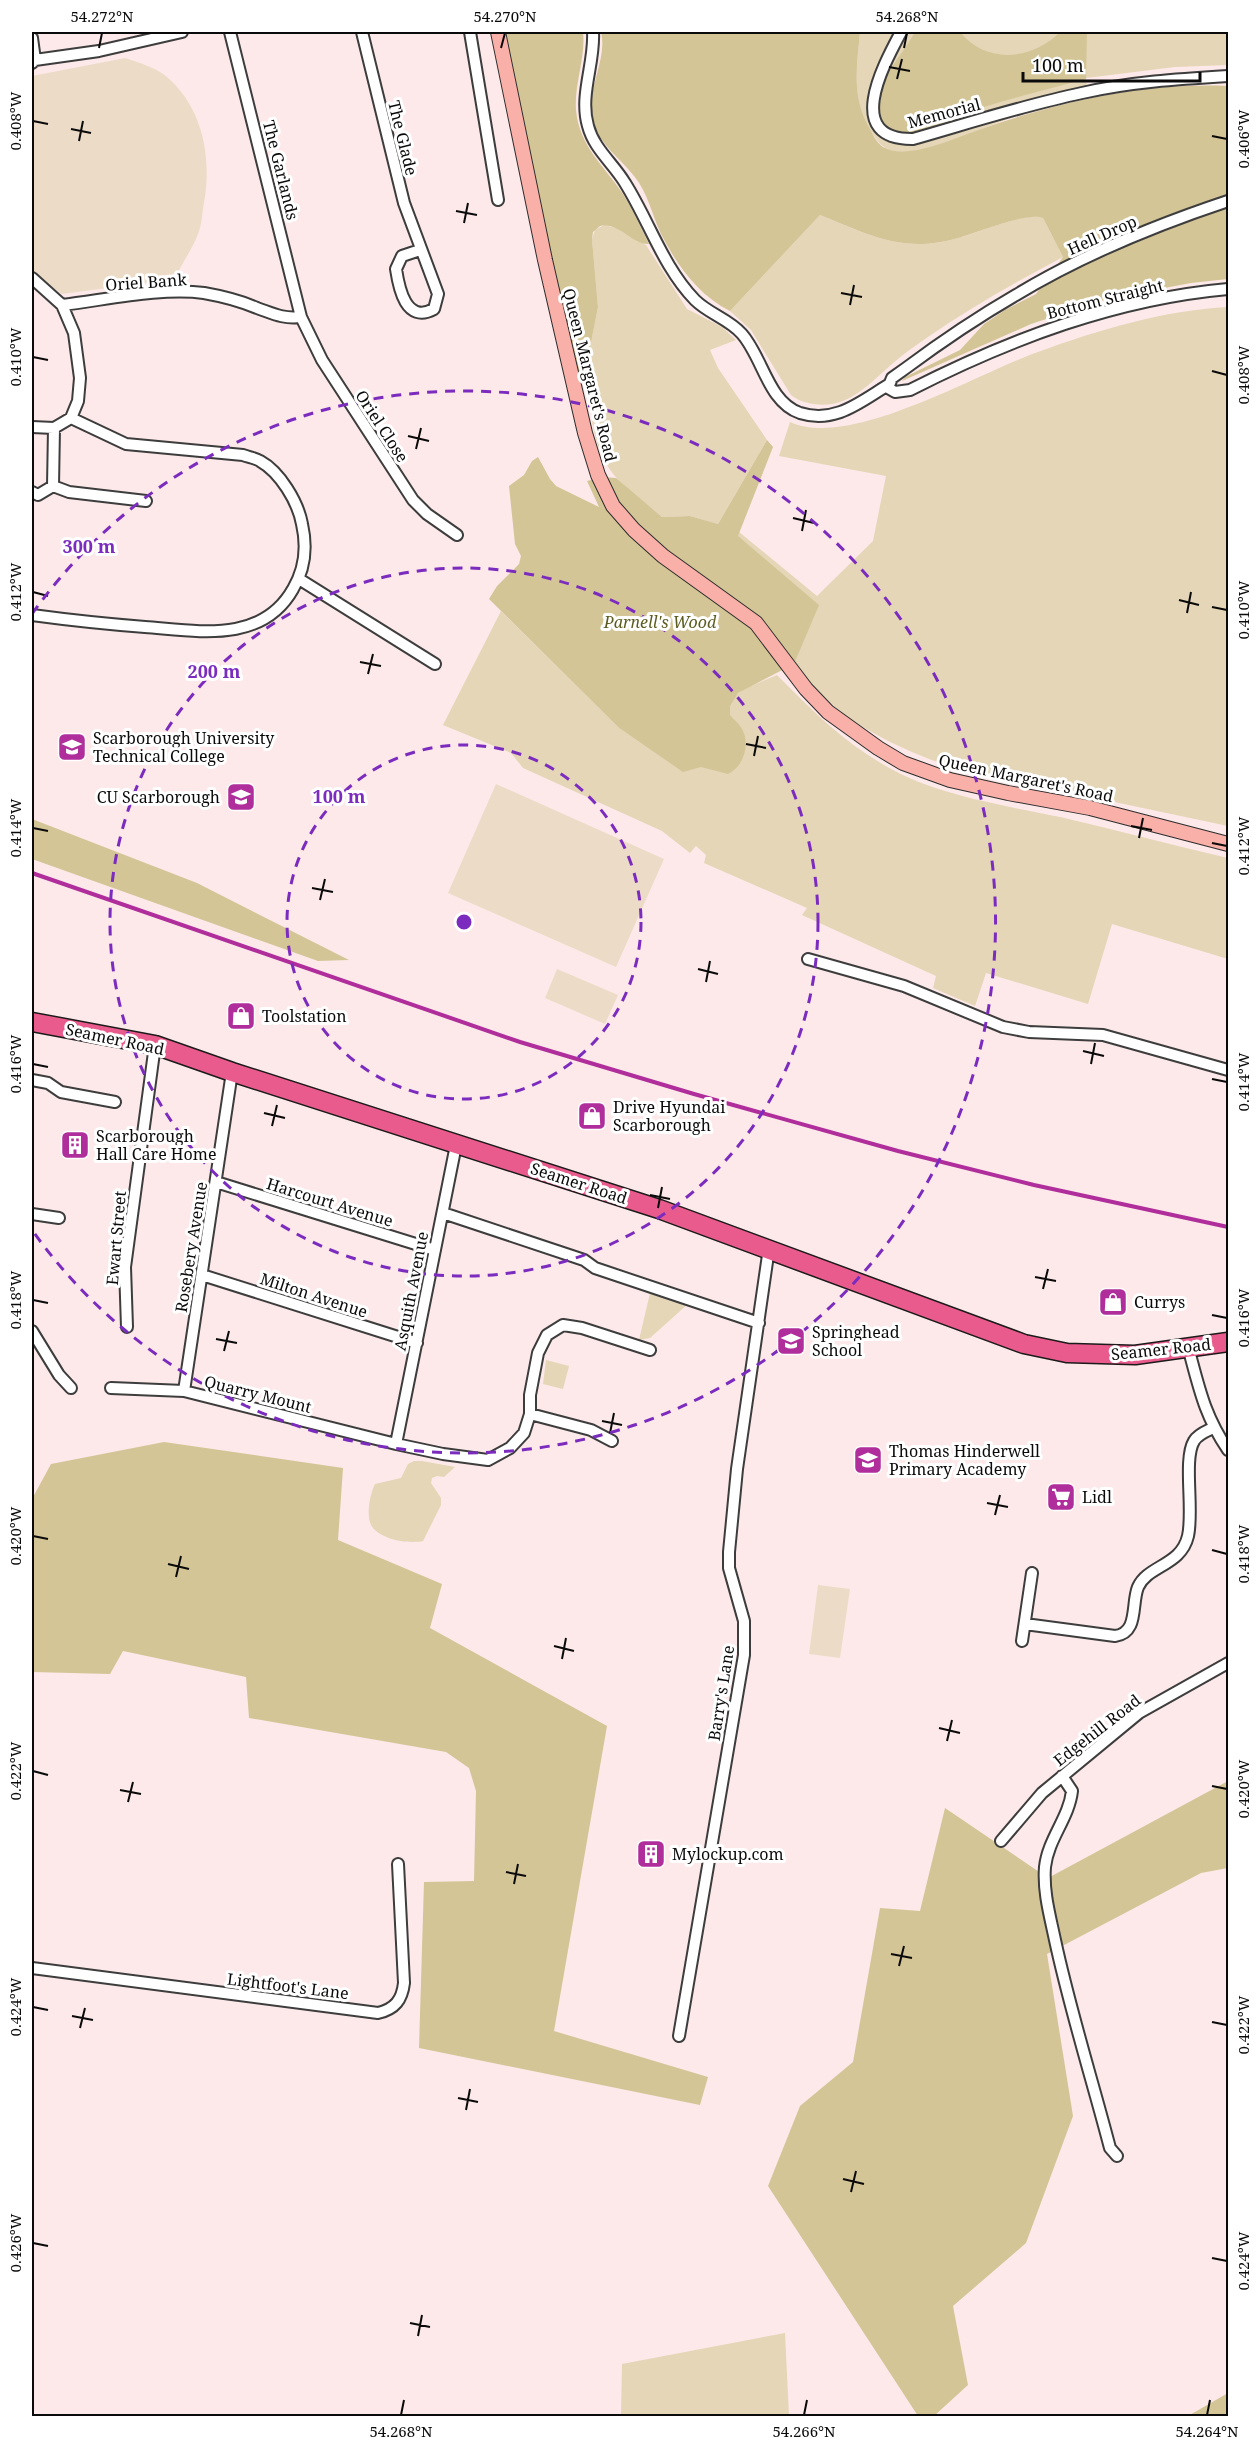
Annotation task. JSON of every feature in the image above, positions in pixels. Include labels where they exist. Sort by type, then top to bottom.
[{"type":"highway","name":"Seamer Road","points":[[32,1022],[155,1045],[232,1072],[659,1209],[1024,1344],[1067,1353],[1135,1355],[1228,1342]]},
{"type":"main road","name":"Queen Margaret's Road","points":[[498,32],[545,260],[585,433],[598,475],[613,506],[634,530],[663,556],[756,623],[806,689],[828,712],[903,763],[950,780],[1089,808],[1228,844]]},
{"type":"street","points":[[32,38],[33,62],[99,51],[182,32]]},
{"type":"street","name":"The Garlands","points":[[230,32],[301,317]]},
{"type":"street","name":"The Glade","points":[[362,32],[404,203],[438,294],[434,309],[422,313],[415,312],[407,306],[396,269],[402,256],[420,250]]},
{"type":"street","points":[[470,32],[498,200]]},
{"type":"street","name":"Hell Drop","points":[[593,32],[586,102],[587,124],[592,140],[624,181],[670,266],[694,299],[710,312],[728,321],[743,335],[776,393],[789,408],[814,416],[850,409],[888,385],[892,378],[906,368],[1016,294],[1084,259],[1176,218],[1228,201]]},
{"type":"street","name":"Memorial","points":[[901,32],[880,73],[873,96],[873,111],[876,120],[886,133],[893,137],[913,139],[1022,107],[1084,92],[1155,80],[1228,76]]},
{"type":"street","points":[[32,278],[62,305],[74,333],[80,378],[78,402],[71,418],[54,428],[32,428]]},
{"type":"street","name":"Bottom Straight","points":[[888,385],[890,391],[904,392],[992,350],[1039,332],[1119,308],[1228,289]]},
{"type":"street","name":"Oriel Bank","points":[[62,305],[173,292],[204,293],[257,308],[285,319],[301,317]]},
{"type":"street","name":"Oriel Close","points":[[301,317],[322,360],[412,500],[457,536]]},
{"type":"street","points":[[32,615],[166,629],[232,631],[268,618],[287,600],[299,579],[305,546],[298,507],[287,487],[261,461],[243,455],[126,444],[71,418]]},
{"type":"street","points":[[53,486],[54,428]]},
{"type":"street","points":[[32,492],[39,495],[53,486]]},
{"type":"street","points":[[53,486],[69,492],[146,501]]},
{"type":"street","points":[[299,579],[435,664]]},
{"type":"street","points":[[808,959],[904,986],[1003,1027],[1029,1032],[1066,1032],[1109,1036],[1228,1070]]},
{"type":"street","name":"Ewart Street","points":[[127,1327],[125,1267],[155,1045]]},
{"type":"street","name":"Rosebery Avenue","points":[[184,1391],[232,1072]]},
{"type":"street","points":[[32,1080],[48,1083],[62,1092],[115,1102]]},
{"type":"street","name":"Asquith Avenue","points":[[396,1444],[456,1144]]},
{"type":"street","name":"Harcourt Avenue","points":[[216,1182],[435,1250]]},
{"type":"street","points":[[443,1213],[584,1260],[595,1268],[759,1323]]},
{"type":"street","points":[[32,1214],[59,1218]]},
{"type":"street","name":"Barry's Lane","points":[[679,2036],[744,1655],[744,1621],[729,1568],[729,1552],[737,1469],[769,1248]]},
{"type":"street","name":"Milton Avenue","points":[[202,1275],[417,1343]]},
{"type":"street","points":[[612,1441],[591,1430],[530,1414],[530,1395],[538,1353],[547,1335],[563,1325],[582,1328],[650,1350]]},
{"type":"street","points":[[32,1331],[59,1375],[70,1388]]},
{"type":"street","points":[[1188,1347],[1204,1407],[1213,1428],[1228,1450]]},
{"type":"street","name":"Quarry Mount","points":[[111,1388],[184,1391],[396,1444],[488,1460],[510,1449],[524,1433],[530,1414]]},
{"type":"street","points":[[1025,1624],[1114,1636],[1126,1633],[1130,1627],[1138,1588],[1142,1582],[1181,1551],[1187,1539],[1191,1507],[1191,1448],[1197,1437],[1213,1428]]},
{"type":"street","points":[[1022,1641],[1032,1573]]},
{"type":"street","name":"Edgehill Road","points":[[1001,1841],[1042,1793],[1138,1713],[1228,1662]]},
{"type":"street","points":[[1062,1776],[1072,1791],[1071,1802],[1047,1851],[1044,1881],[1046,1895],[1064,1978],[1110,2148],[1117,2156]]},
{"type":"street","name":"Lightfoot's Lane","points":[[32,1968],[378,2013],[387,2011],[399,2000],[404,1983],[398,1864]]},
{"type":"shaded area","points":[[860,32],[1228,32],[1228,65],[1175,67],[1086,78],[1088,98],[1018,116],[936,146],[906,152],[893,151],[882,146],[875,137],[860,106],[857,82]]},
{"type":"shaded area","points":[[125,58],[152,68],[167,77],[189,103],[197,119],[207,169],[200,227],[196,240],[175,279],[62,294],[32,272],[32,76]]},
{"type":"shaded area","points":[[820,215],[887,240],[921,244],[958,238],[1008,222],[1039,216],[1043,218],[1063,257],[944,326],[905,353],[851,397],[830,404],[809,403],[791,395],[751,330],[730,311]]},
{"type":"shaded area","points":[[604,225],[621,229],[646,245],[687,309],[722,327],[736,340],[710,350],[718,368],[767,440],[718,524],[690,516],[662,517],[616,477],[601,454],[592,421],[604,417],[593,375],[584,377],[598,307],[592,239],[595,230]]},
{"type":"shaded area","points":[[1228,307],[1228,826],[958,769],[912,752],[868,730],[828,701],[811,684],[795,665],[788,652],[738,536],[739,532],[817,596],[873,541],[886,476],[779,456],[790,422],[815,428],[846,426],[879,418],[949,391],[1038,352],[1084,336],[1132,322],[1180,312]]},
{"type":"shaded area","points":[[501,611],[618,727],[728,700],[746,688],[777,675],[836,732],[869,756],[905,776],[941,790],[981,801],[1060,817],[1228,858],[1228,959],[1112,924],[1088,1004],[986,973],[975,1006],[933,988],[936,976],[802,915],[807,908],[704,863],[706,855],[696,846],[690,853],[662,831],[523,768],[511,753],[443,725]]},
{"type":"shaded area","points":[[496,784],[664,859],[616,967],[448,893]]},
{"type":"shaded area","points":[[557,969],[618,995],[605,1024],[545,998]]},
{"type":"shaded area","points":[[650,1293],[689,1303],[650,1338],[639,1340]]},
{"type":"shaded area","points":[[546,1360],[569,1366],[563,1389],[543,1384]]},
{"type":"shaded area","points":[[414,1461],[455,1467],[444,1477],[432,1478],[431,1483],[441,1498],[441,1505],[423,1541],[395,1540],[381,1534],[371,1525],[370,1498],[375,1484],[401,1478],[408,1464]]},
{"type":"shaded area","points":[[818,1585],[850,1589],[840,1658],[809,1654]]},
{"type":"shaded area","points":[[785,2333],[789,2416],[621,2416],[622,2364]]},
{"type":"green space","points":[[504,32],[583,32],[583,51],[576,100],[578,123],[587,145],[623,194],[649,244],[637,241],[614,227],[600,226],[593,232],[598,307],[583,383],[579,378],[542,219]]},
{"type":"green space","points":[[601,32],[860,32],[857,82],[860,105],[879,143],[890,150],[899,151],[928,148],[1020,116],[1123,92],[1193,86],[1228,86],[1228,279],[1191,283],[1111,298],[1031,324],[902,381],[905,377],[960,350],[984,324],[1036,294],[1063,257],[1043,218],[1026,217],[958,238],[920,244],[887,240],[820,215],[730,311],[708,297],[681,268],[661,234],[639,183],[605,144],[596,130],[591,110],[602,53]]},
{"type":"green space","points":[[915,32],[960,32],[971,43],[983,50],[1010,55],[1036,48],[1060,32],[1087,32],[1086,79],[971,111],[918,131],[898,132],[881,120],[878,113],[878,102],[880,91],[890,70]]},
{"type":"green space","name":"Parnell's Wood","points":[[767,440],[773,447],[738,536],[819,605],[794,664],[738,693],[730,706],[730,715],[743,731],[746,743],[744,756],[738,766],[728,774],[701,767],[683,772],[618,727],[489,599],[497,586],[519,564],[521,556],[515,544],[509,486],[524,475],[532,461],[538,457],[556,486],[599,507],[587,481],[603,477],[616,478],[662,517],[690,516],[718,524]]},
{"type":"green space","points":[[32,819],[197,883],[349,960],[318,961],[32,859]]},
{"type":"green space","points":[[164,1442],[343,1468],[338,1540],[442,1584],[430,1628],[607,1726],[554,2031],[708,2077],[700,2105],[419,2048],[424,1882],[474,1881],[476,1791],[469,1768],[446,1752],[249,1718],[246,1677],[123,1651],[110,1674],[32,1672],[32,1499],[51,1464]]},
{"type":"green space","points":[[1228,1781],[1228,1868],[1201,1873],[1047,1954],[1073,2116],[1026,2243],[953,2306],[968,2385],[934,2416],[918,2416],[768,2186],[800,2106],[853,2062],[880,1908],[920,1911],[945,1808],[1048,1878]]},
{"type":"green space","points":[[1228,2393],[1228,2416],[1188,2416]]},
{"type":"railway","points":[[32,873],[520,1042],[694,1094],[898,1151],[1034,1185],[1228,1227]]},
{"type":"place","name":"Scarborough University Technical College","points":[[72,747]]},
{"type":"place","name":"CU Scarborough","points":[[241,797]]},
{"type":"place","name":"Toolstation","points":[[241,1016]]},
{"type":"place","name":"Drive Hyundai Scarborough","points":[[592,1116]]},
{"type":"place","name":"Scarborough Hall Care Home","points":[[75,1145]]},
{"type":"place","name":"Currys","points":[[1113,1302]]},
{"type":"place","name":"Springhead School","points":[[791,1341]]},
{"type":"place","name":"Thomas Hinderwell Primary Academy","points":[[868,1460]]},
{"type":"place","name":"Lidl","points":[[1061,1497]]},
{"type":"place","name":"Mylockup.com","points":[[651,1854]]}]
